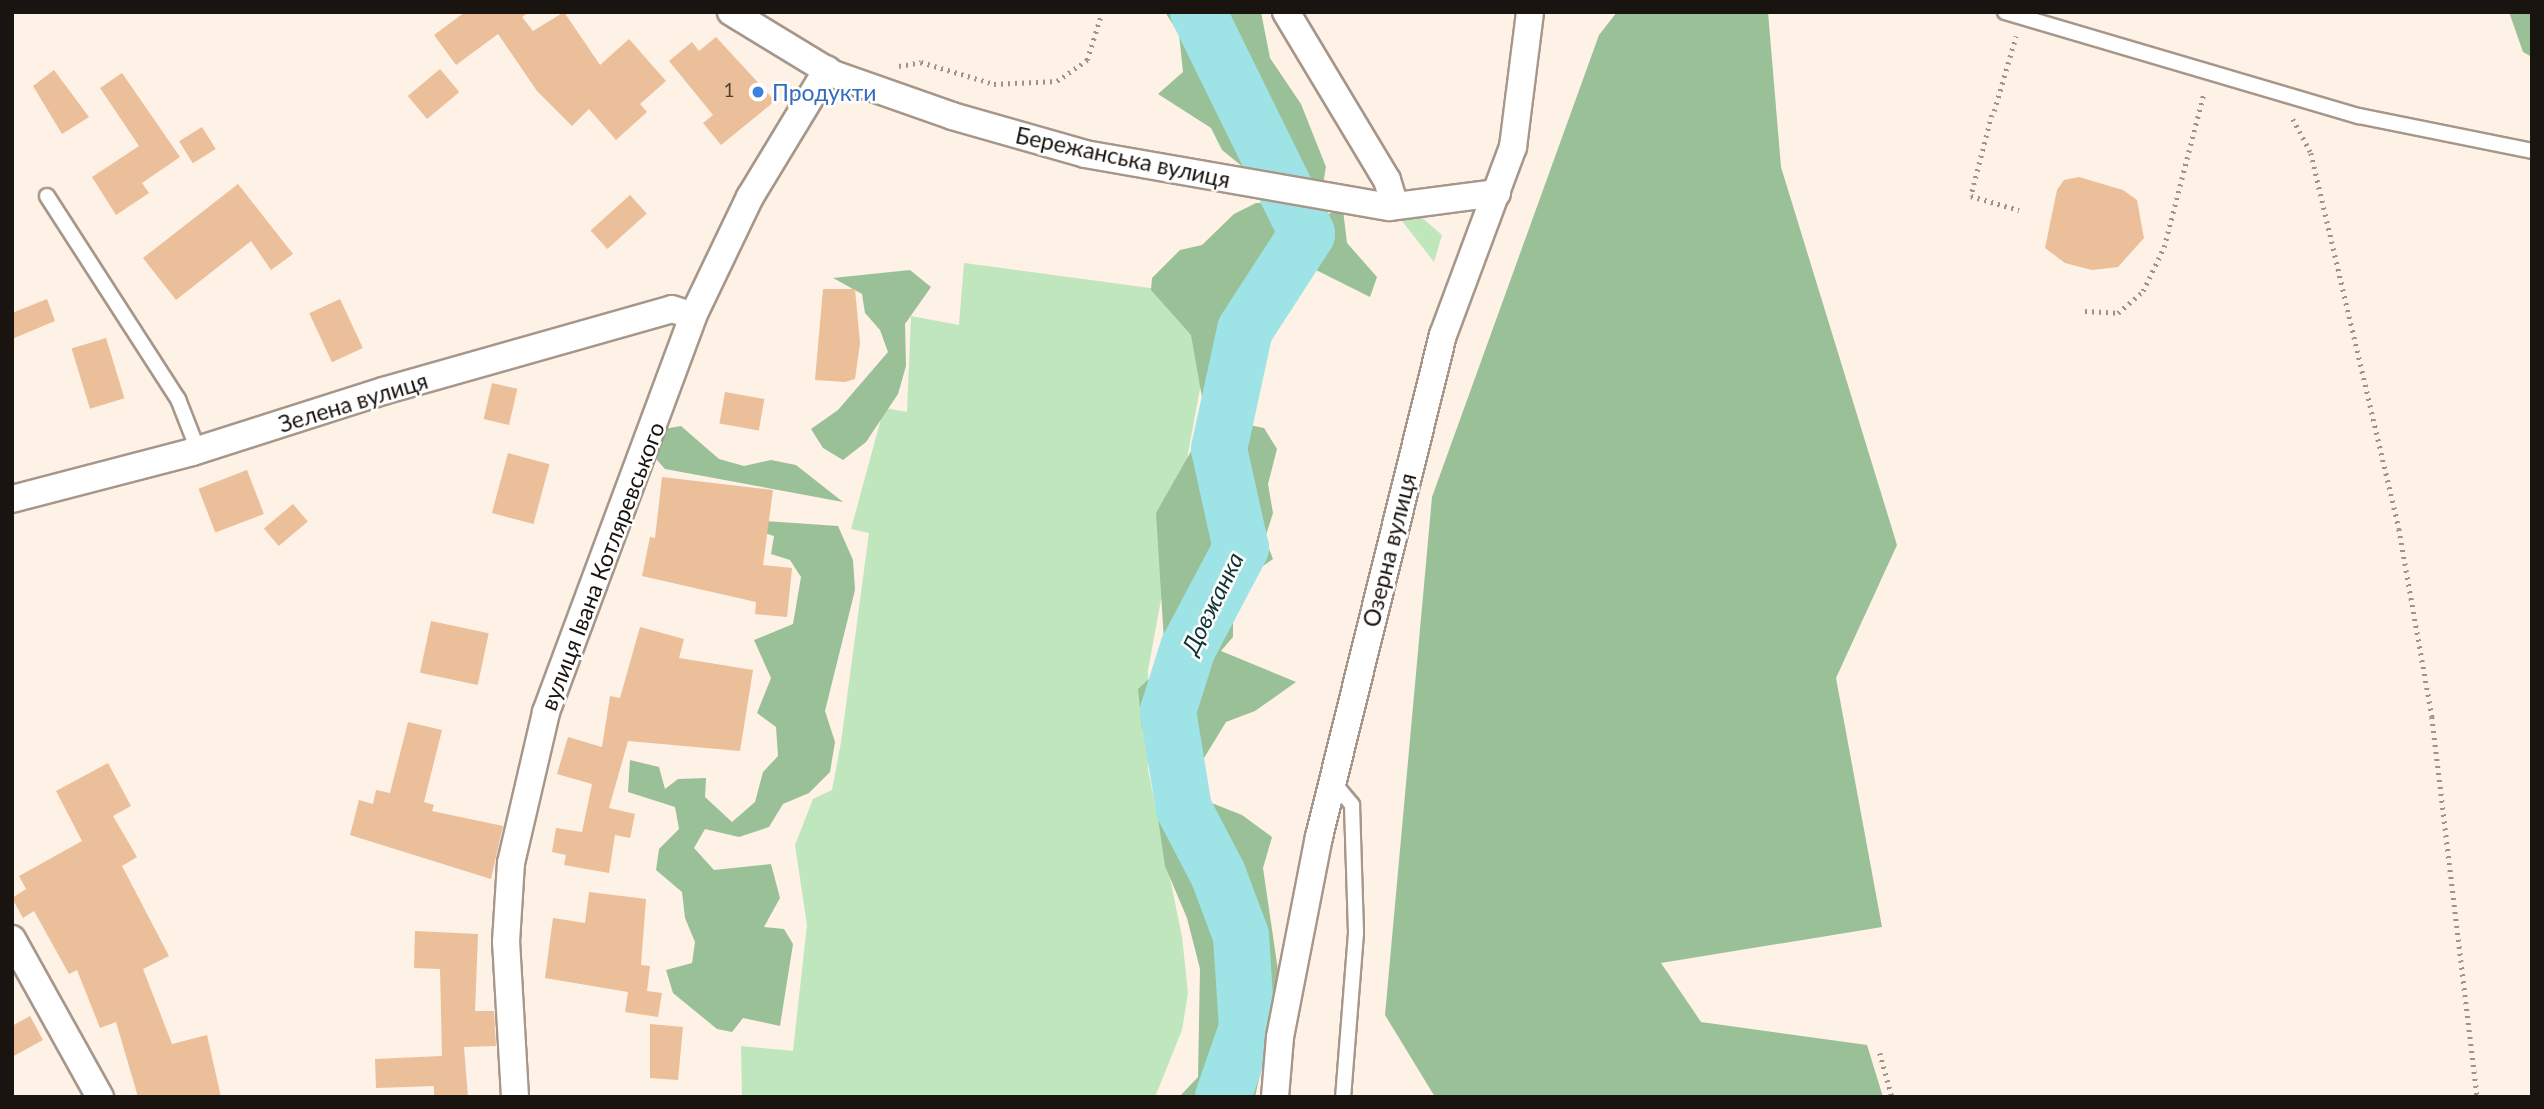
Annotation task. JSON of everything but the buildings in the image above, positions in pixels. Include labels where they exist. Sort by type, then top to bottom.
[{"type":"street","name":"Бережанська вулиця","points":[[731,12],[827,70],[877,89],[1084,154],[1291,192],[1395,206],[1497,193]]},
{"type":"street","points":[[1286,12],[1387,180],[1395,206]]},
{"type":"street","name":"Озерна вулиця","points":[[1275,1097],[1280,1037],[1333,782],[1443,335],[1513,147],[1530,12]]},
{"type":"street","name":"вулиця Івана Котляревського","points":[[515,1097],[506,942],[511,863],[528,782],[592,582],[693,316],[750,197],[827,70]]},
{"type":"street","name":"Зелена вулиця","points":[[12,499],[198,450],[383,391],[672,309],[693,316]]},
{"type":"street","points":[[12,939],[100,1097]]},
{"type":"lane","points":[[2004,12],[2359,116],[2532,151]]},
{"type":"lane","points":[[47,196],[178,399],[198,450]]},
{"type":"lane","points":[[1333,782],[1352,805],[1356,933],[1343,1097]]},
{"type":"path","points":[[877,89],[900,65],[921,62],[994,84],[1057,81],[1087,60],[1102,12]]},
{"type":"path","points":[[2019,210],[1971,196],[2021,18]]},
{"type":"path","points":[[2085,311],[2118,313],[2143,291],[2164,247],[2209,74]]},
{"type":"path","points":[[2277,91],[2311,153],[2399,529],[2432,717],[2477,1097]]},
{"type":"path","points":[[1880,1053],[1892,1097]]},
{"type":"green space","points":[[1165,12],[1261,12],[1270,58],[1301,104],[1326,167],[1323,184],[1243,167],[1222,150],[1211,128],[1158,94],[1183,72],[1179,34]]},
{"type":"green space","points":[[1617,12],[1768,12],[1781,167],[1897,545],[1836,678],[1882,927],[1661,963],[1701,1022],[1867,1045],[1883,1097],[1435,1097],[1385,1015],[1432,497],[1599,35]]},
{"type":"green space","points":[[2509,12],[2532,12],[2532,57],[2523,52]]},
{"type":"green space","points":[[1256,203],[1277,203],[1309,219],[1343,210],[1347,243],[1377,277],[1370,297],[1312,268],[1292,290],[1252,302],[1255,339],[1234,422],[1264,428],[1277,449],[1268,484],[1273,513],[1265,538],[1273,559],[1247,577],[1233,610],[1233,637],[1221,651],[1296,682],[1255,711],[1226,722],[1198,768],[1158,757],[1142,728],[1138,689],[1159,670],[1164,641],[1156,513],[1194,446],[1204,409],[1191,335],[1151,290],[1152,278],[1180,250],[1202,245],[1234,214]]},
{"type":"green space","points":[[1420,216],[1442,235],[1434,262],[1402,221]]},
{"type":"green space","points":[[964,263],[1165,290],[1206,356],[1148,670],[1148,770],[1182,937],[1188,993],[1182,1030],[1155,1097],[742,1097],[741,1046],[793,1051],[807,925],[795,845],[813,799],[832,790],[841,742],[869,533],[851,529],[884,408],[907,412],[911,316],[959,325]]},
{"type":"green space","points":[[910,270],[931,287],[905,324],[906,366],[898,394],[866,442],[843,460],[823,448],[811,429],[838,410],[888,352],[880,330],[865,313],[862,294],[833,278]]},
{"type":"green space","points":[[681,426],[719,459],[744,466],[771,460],[796,465],[843,502],[665,469],[649,451],[658,430]]},
{"type":"green space","points":[[765,521],[838,526],[853,560],[855,590],[825,711],[835,742],[830,772],[809,793],[783,804],[769,827],[739,837],[705,829],[694,848],[714,870],[771,864],[780,898],[764,927],[784,929],[793,944],[780,1026],[743,1018],[732,1032],[717,1029],[673,993],[666,970],[692,963],[695,942],[685,918],[682,892],[656,870],[659,849],[679,829],[675,807],[628,792],[630,760],[659,767],[665,789],[678,779],[706,778],[705,797],[732,822],[755,802],[763,772],[778,756],[776,727],[757,713],[771,678],[754,640],[793,624],[801,577],[790,560],[771,554],[774,536],[749,528]]},
{"type":"green space","points":[[1199,798],[1242,815],[1272,837],[1263,868],[1280,984],[1255,1097],[1179,1097],[1198,1077],[1200,969],[1187,918],[1165,866],[1157,812]]},
{"type":"waterway","name":"Довжанка","points":[[1198,12],[1307,234],[1245,330],[1219,449],[1241,548],[1188,648],[1168,711],[1184,809],[1218,874],[1241,936],[1247,1028],[1223,1097]]},
{"type":"place","name":"Продукти","points":[[758,92]]}]
